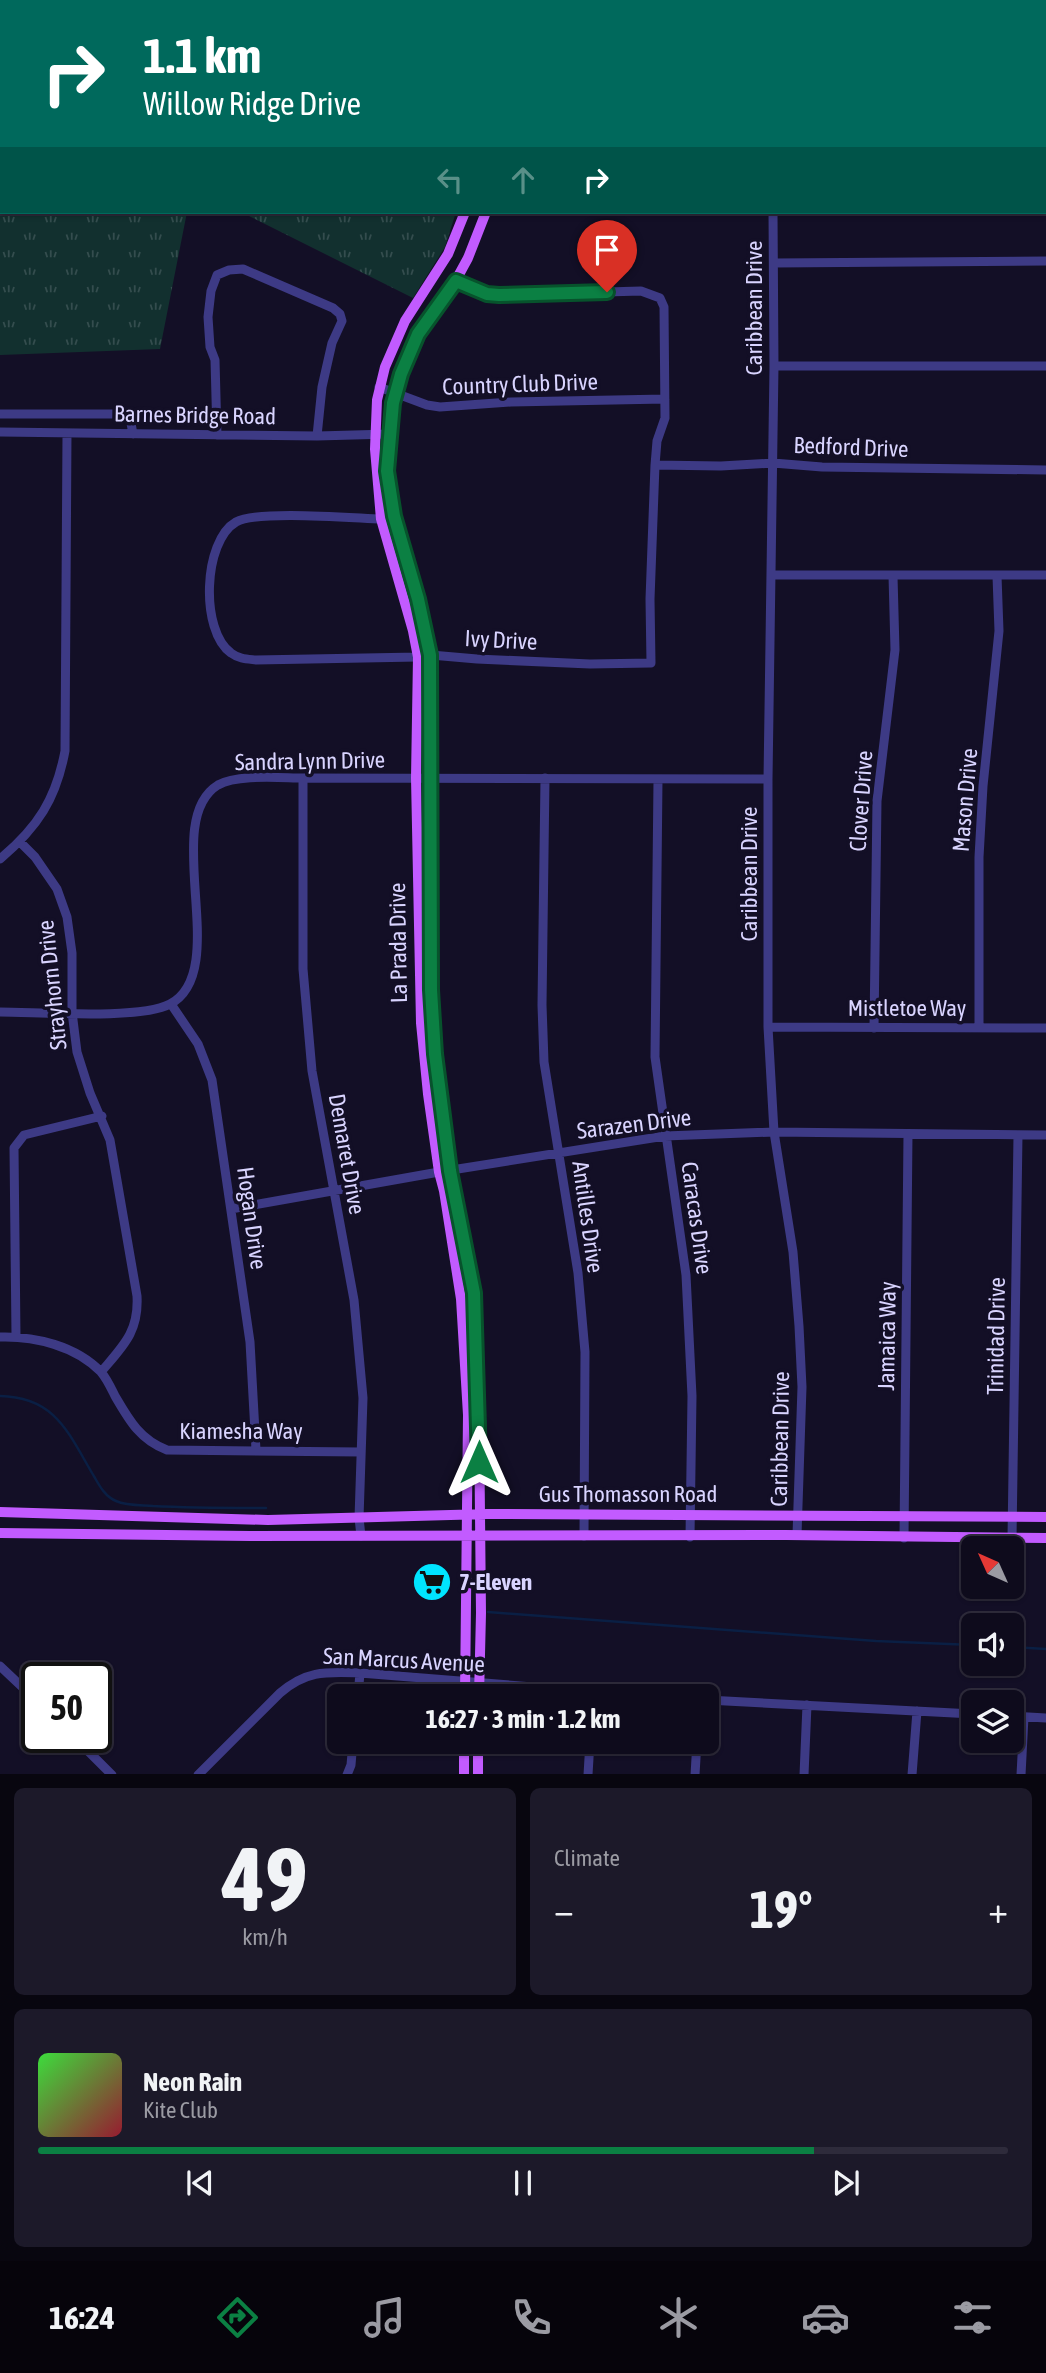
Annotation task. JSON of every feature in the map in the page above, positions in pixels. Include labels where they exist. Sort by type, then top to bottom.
[{"type":"main road","name":"La Prada Drive","points":[[445,1171],[421,1023],[416,778],[418,657],[381,519],[375,434],[379,387],[405,321],[442,266],[465,214]]},
{"type":"main road","name":"La Prada Drive","points":[[479,1682],[479,1514],[473,1406],[461,1300],[444,1191],[445,1171],[431,990],[430,655],[418,599],[394,516],[387,471],[396,392],[407,359],[418,334],[456,281],[485,214]]},
{"type":"main road","points":[[457,235],[477,238]]},
{"type":"main road","points":[[404,601],[418,599]]},
{"type":"main road","name":"La Prada Drive","points":[[465,1681],[466,1514],[473,1406]]},
{"type":"main road","name":"Gus Thomasson Road","points":[[0,1512],[254,1519],[466,1514],[1046,1517]]},
{"type":"main road","name":"Gus Thomasson Road","points":[[0,1533],[690,1537],[797,1535],[961,1538]]},
{"type":"main road","name":"Gus Thomasson Road","points":[[1024,1538],[1046,1538]]},
{"type":"main road","points":[[464,1754],[464,1774]]},
{"type":"main road","points":[[478,1754],[478,1774]]},
{"type":"street","name":"Caribbean Drive","points":[[773,214],[768,1027],[774,1132],[793,1252],[799,1326],[802,1387],[797,1535]]},
{"type":"street","points":[[774,262],[1046,261]]},
{"type":"street","points":[[217,435],[215,360],[210,347],[208,317],[211,291],[217,275],[229,270],[243,269],[333,308],[340,314],[342,321],[332,343],[322,387],[317,436]]},
{"type":"street","name":"Ivy Drive","points":[[394,516],[381,519],[276,515],[237,521],[225,531],[213,559],[210,597],[213,626],[229,652],[241,658],[430,655],[477,660],[651,663],[650,599],[655,465],[657,441],[666,418],[664,307],[660,298],[641,290],[487,294],[456,281]]},
{"type":"street","points":[[774,366],[1046,366]]},
{"type":"street","name":"Country Club Drive","points":[[379,387],[427,405],[440,407],[511,402],[665,399]]},
{"type":"street","points":[[0,414],[122,414],[130,418],[133,434]]},
{"type":"street","name":"Barnes Bridge Road","points":[[0,432],[317,436],[390,434]]},
{"type":"street","points":[[0,859],[20,842],[40,819],[54,792],[65,751],[67,433]]},
{"type":"street","name":"Bedford Drive","points":[[655,465],[721,466],[773,463],[822,467],[1046,470]]},
{"type":"street","points":[[771,575],[1046,575]]},
{"type":"street","name":"Clover Drive","points":[[874,1028],[877,801],[895,650],[893,576]]},
{"type":"street","name":"Mason Drive","points":[[979,1027],[979,857],[983,786],[999,631],[997,576]]},
{"type":"street","name":"Sandra Lynn Drive","points":[[171,1004],[189,984],[195,964],[196,817],[200,806],[212,790],[223,782],[303,778],[768,779]]},
{"type":"street","name":"Demaret Drive","points":[[303,778],[304,980],[312,1071],[354,1300],[363,1398],[359,1518],[361,1536]]},
{"type":"street","name":"Antilles Drive","points":[[545,778],[544,1051],[578,1273],[584,1352],[584,1536]]},
{"type":"street","name":"Caracas Drive","points":[[658,780],[655,1057],[686,1275],[691,1342],[690,1537]]},
{"type":"street","name":"Strayhorn Drive","points":[[20,842],[35,857],[57,888],[67,917],[72,953],[72,1012],[76,1052],[110,1140],[138,1311],[130,1338],[101,1372]]},
{"type":"street","points":[[0,1012],[142,1012],[171,1004]]},
{"type":"street","name":"Hogan Drive","points":[[171,1004],[198,1044],[212,1080],[250,1342],[256,1450]]},
{"type":"street","name":"Mistletoe Way","points":[[768,1027],[1046,1028]]},
{"type":"street","points":[[16,1336],[14,1148],[23,1135],[102,1116]]},
{"type":"street","name":"Sarazen Drive","points":[[231,1209],[665,1136],[774,1132],[1046,1135]]},
{"type":"street","name":"Jamaica Way","points":[[904,1538],[908,1134]]},
{"type":"street","name":"Trinidad Drive","points":[[1012,1536],[1018,1135]]},
{"type":"street","name":"Kiamesha Way","points":[[0,1337],[16,1336],[45,1341],[73,1352],[101,1372],[136,1430],[167,1450],[361,1452]]},
{"type":"street","points":[[0,1666],[21,1686]]},
{"type":"street","name":"San Marcus Avenue","points":[[198,1774],[293,1682],[309,1675],[327,1672],[360,1673],[498,1684]]},
{"type":"street","points":[[359,1684],[360,1673]]},
{"type":"street","points":[[719,1701],[961,1713]]},
{"type":"street","points":[[804,1774],[807,1705]]},
{"type":"street","points":[[912,1774],[917,1711]]},
{"type":"street","points":[[1024,1717],[1046,1718]]},
{"type":"street","points":[[90,1753],[112,1774]]},
{"type":"street","points":[[1021,1774],[1022,1753]]},
{"type":"street","points":[[347,1774],[352,1754]]},
{"type":"street","points":[[588,1774],[589,1754]]},
{"type":"street","points":[[695,1774],[696,1754]]},
{"type":"green space","points":[[0,214],[187,214],[160,349],[0,355]]},
{"type":"green space","points":[[245,214],[455,214],[445,247],[413,298]]},
{"type":"waterway","points":[[0,1396],[19,1398],[48,1411],[69,1433],[101,1488],[116,1501],[129,1505],[266,1508]]},
{"type":"waterway","points":[[488,1612],[876,1641],[961,1645]]},
{"type":"waterway","points":[[1024,1648],[1046,1649]]},
{"type":"place","name":"7-Eleven","points":[[432,1582]]},
{"type":"route","points":[[479,1462],[474,1293],[458,1200],[450,1171],[435,1054],[431,990],[430,655],[418,599],[394,516],[387,471],[393,403],[401,374],[418,334],[456,281],[487,294],[499,295],[607,292]]}]
